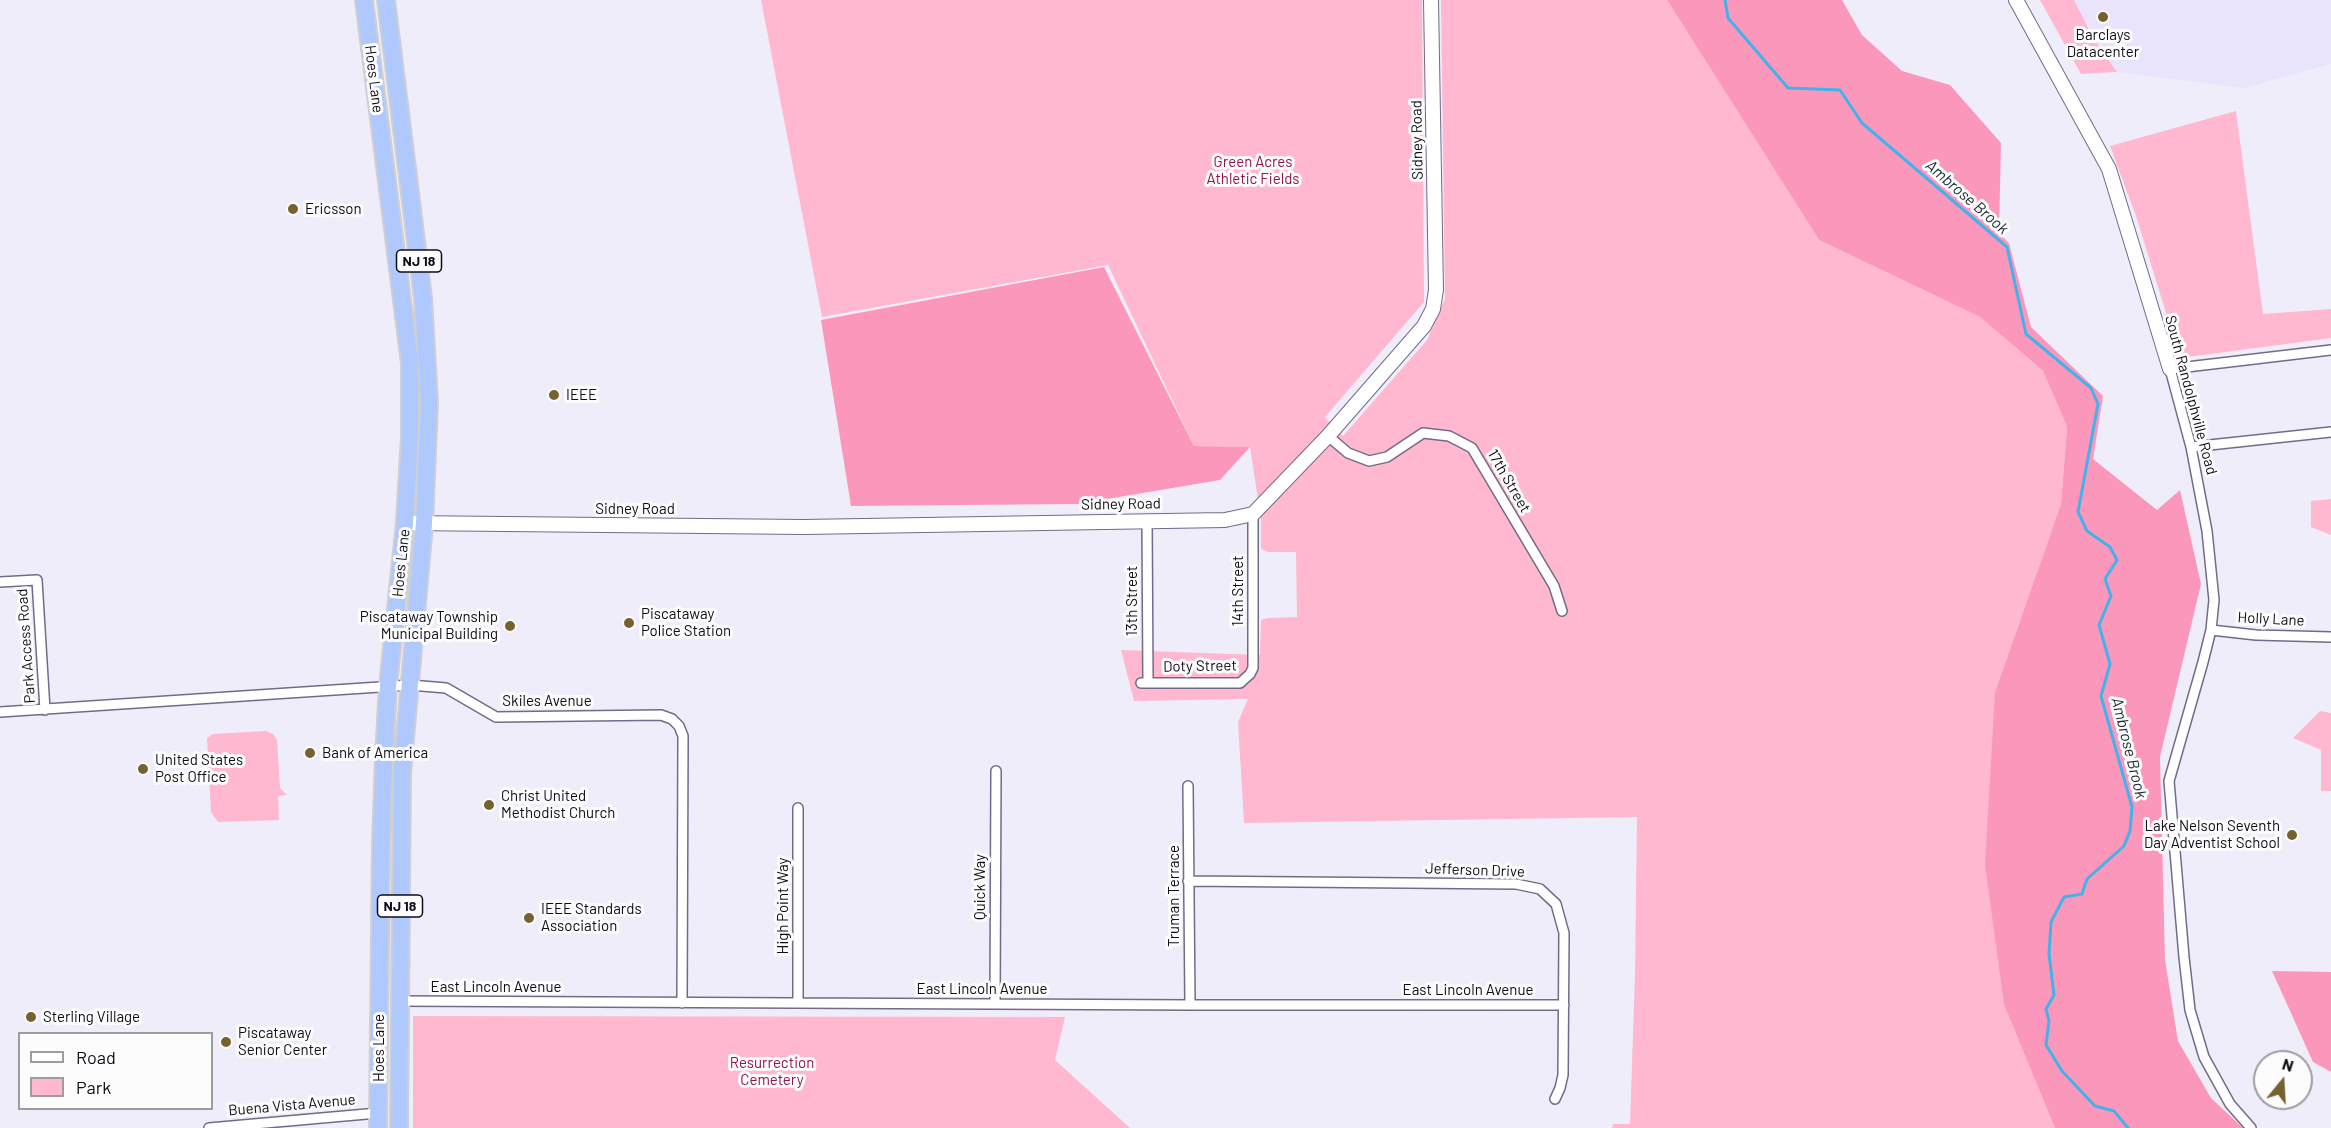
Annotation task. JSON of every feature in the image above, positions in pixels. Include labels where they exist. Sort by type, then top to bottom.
[{"type":"highway","name":"Hoes Lane","points":[[364,0],[410,363],[410,437],[405,523],[388,686],[381,845],[378,1120]]},
{"type":"highway","name":"Hoes Lane","points":[[386,0],[423,298],[427,353],[429,452],[402,772],[399,1128]]},
{"type":"street","name":"Sidney Road","points":[[405,523],[804,527],[1225,520],[1253,514],[1328,436],[1424,326],[1433,309],[1436,290],[1431,0]]},
{"type":"street","name":"South Randolphville Road","points":[[2016,0],[2109,169],[2170,369],[2191,447],[2207,531],[2214,600],[2211,630],[2169,781],[2190,1010],[2204,1056],[2230,1104],[2251,1128]]},
{"type":"street","points":[[2170,369],[2331,350]]},
{"type":"street","points":[[2191,447],[2331,432]]},
{"type":"street","name":"17th Street","points":[[1328,436],[1348,453],[1369,461],[1387,457],[1423,433],[1449,436],[1472,448],[1554,586],[1562,611]]},
{"type":"street","name":"14th Street","points":[[1253,514],[1253,668]]},
{"type":"street","name":"13th Street","points":[[1144,682],[1147,520]]},
{"type":"street","name":"Park Access Road","points":[[0,582],[37,580],[45,710]]},
{"type":"street","name":"Holly Lane","points":[[2211,630],[2256,635],[2331,637]]},
{"type":"street","name":"Doty Street","points":[[1144,682],[1240,683],[1245,680],[1253,668]]},
{"type":"street","name":"Skiles Avenue","points":[[0,712],[410,685],[447,688],[496,717],[661,715],[672,718],[679,726],[682,736],[682,1003]]},
{"type":"street","name":"Quick Way","points":[[995,1004],[996,771]]},
{"type":"street","name":"Truman Terrace","points":[[1188,786],[1190,1005]]},
{"type":"street","name":"High Point Way","points":[[798,808],[798,1003]]},
{"type":"street","name":"Jefferson Drive","points":[[1188,881],[1516,884],[1540,888],[1556,904],[1564,933],[1563,1075],[1555,1099]]},
{"type":"street","name":"East Lincoln Avenue","points":[[400,1001],[1564,1005]]},
{"type":"street","name":"Buena Vista Avenue","points":[[209,1128],[378,1120]]},
{"type":"shaded area","points":[[1667,0],[1842,0],[1862,35],[1902,71],[1950,85],[2001,143],[1999,233],[2009,243],[2031,327],[2103,396],[2093,459],[2157,510],[2180,490],[2201,584],[2160,757],[2165,960],[2178,1041],[2211,1098],[2243,1128],[2055,1128],[2004,1004],[1985,865],[1995,692],[2061,504],[2067,427],[2043,371],[1980,317],[1819,240]]},
{"type":"shaded area","points":[[2074,0],[2331,0],[2331,64],[2244,88],[2117,72],[2094,39]]},
{"type":"shaded area","points":[[1104,267],[1194,446],[1250,447],[1220,480],[1077,504],[851,506],[821,320]]},
{"type":"shaded area","points":[[2272,971],[2331,972],[2331,1072],[2313,1062],[2313,1050],[2308,1050]]},
{"type":"green space","name":"Green Acres Athletic Fields","points":[[761,0],[1422,0],[1424,302],[1325,417],[1343,436],[1427,340],[1445,299],[1441,0],[1667,0],[1819,240],[1980,317],[2043,371],[2067,427],[2061,504],[1995,692],[2033,1070],[2055,1128],[1612,1128],[1613,1124],[1630,1124],[1637,817],[1244,823],[1238,722],[1248,699],[1134,701],[1121,650],[1260,655],[1261,620],[1297,617],[1296,552],[1268,552],[1261,549],[1261,519],[1250,447],[1194,446],[1108,265],[822,317]]},
{"type":"green space","points":[[2040,0],[2074,0],[2094,39],[2117,72],[2081,74]]},
{"type":"green space","points":[[2236,111],[2263,314],[2331,309],[2331,338],[2180,358],[2136,216],[2110,146]]},
{"type":"green space","points":[[2331,499],[2331,535],[2311,527],[2311,501]]},
{"type":"green space","points":[[2320,711],[2331,713],[2331,791],[2321,791],[2321,750],[2293,738]]},
{"type":"green space","points":[[266,731],[273,734],[277,740],[280,788],[287,795],[278,796],[279,820],[218,822],[211,812],[207,738],[213,734]]},
{"type":"green space","name":"Resurrection Cemetery","points":[[413,1016],[1065,1017],[1055,1060],[1130,1128],[413,1128]]},
{"type":"waterway","name":"Ambrose Brook","points":[[1725,0],[1728,18],[1788,88],[1840,90],[1862,123],[2007,247],[2026,334],[2091,388],[2098,404],[2078,512],[2087,531],[2110,547],[2117,560],[2105,579],[2111,596],[2099,625],[2110,664],[2101,696],[2132,807],[2130,831],[2124,846],[2087,879],[2082,894],[2064,897],[2051,922],[2049,954],[2054,995],[2046,1009],[2049,1021],[2046,1045],[2062,1071],[2095,1106],[2114,1111],[2128,1128]]},
{"type":"place","name":"Barclays Datacenter","points":[[2103,17]]},
{"type":"place","name":"Ericsson","points":[[293,209]]},
{"type":"place","name":"IEEE","points":[[554,395]]},
{"type":"place","name":"Piscataway Police Station","points":[[629,623]]},
{"type":"place","name":"Piscataway Township Municipal Building","points":[[510,626]]},
{"type":"place","name":"Bank of America","points":[[310,753]]},
{"type":"place","name":"United States Post Office","points":[[143,769]]},
{"type":"place","name":"Christ United Methodist Church","points":[[489,805]]},
{"type":"place","name":"Lake Nelson Seventh Day Adventist School","points":[[2292,835]]},
{"type":"place","name":"IEEE Standards Association","points":[[529,918]]},
{"type":"place","name":"Sterling Village","points":[[31,1017]]},
{"type":"place","name":"Piscataway Senior Center","points":[[226,1042]]}]
